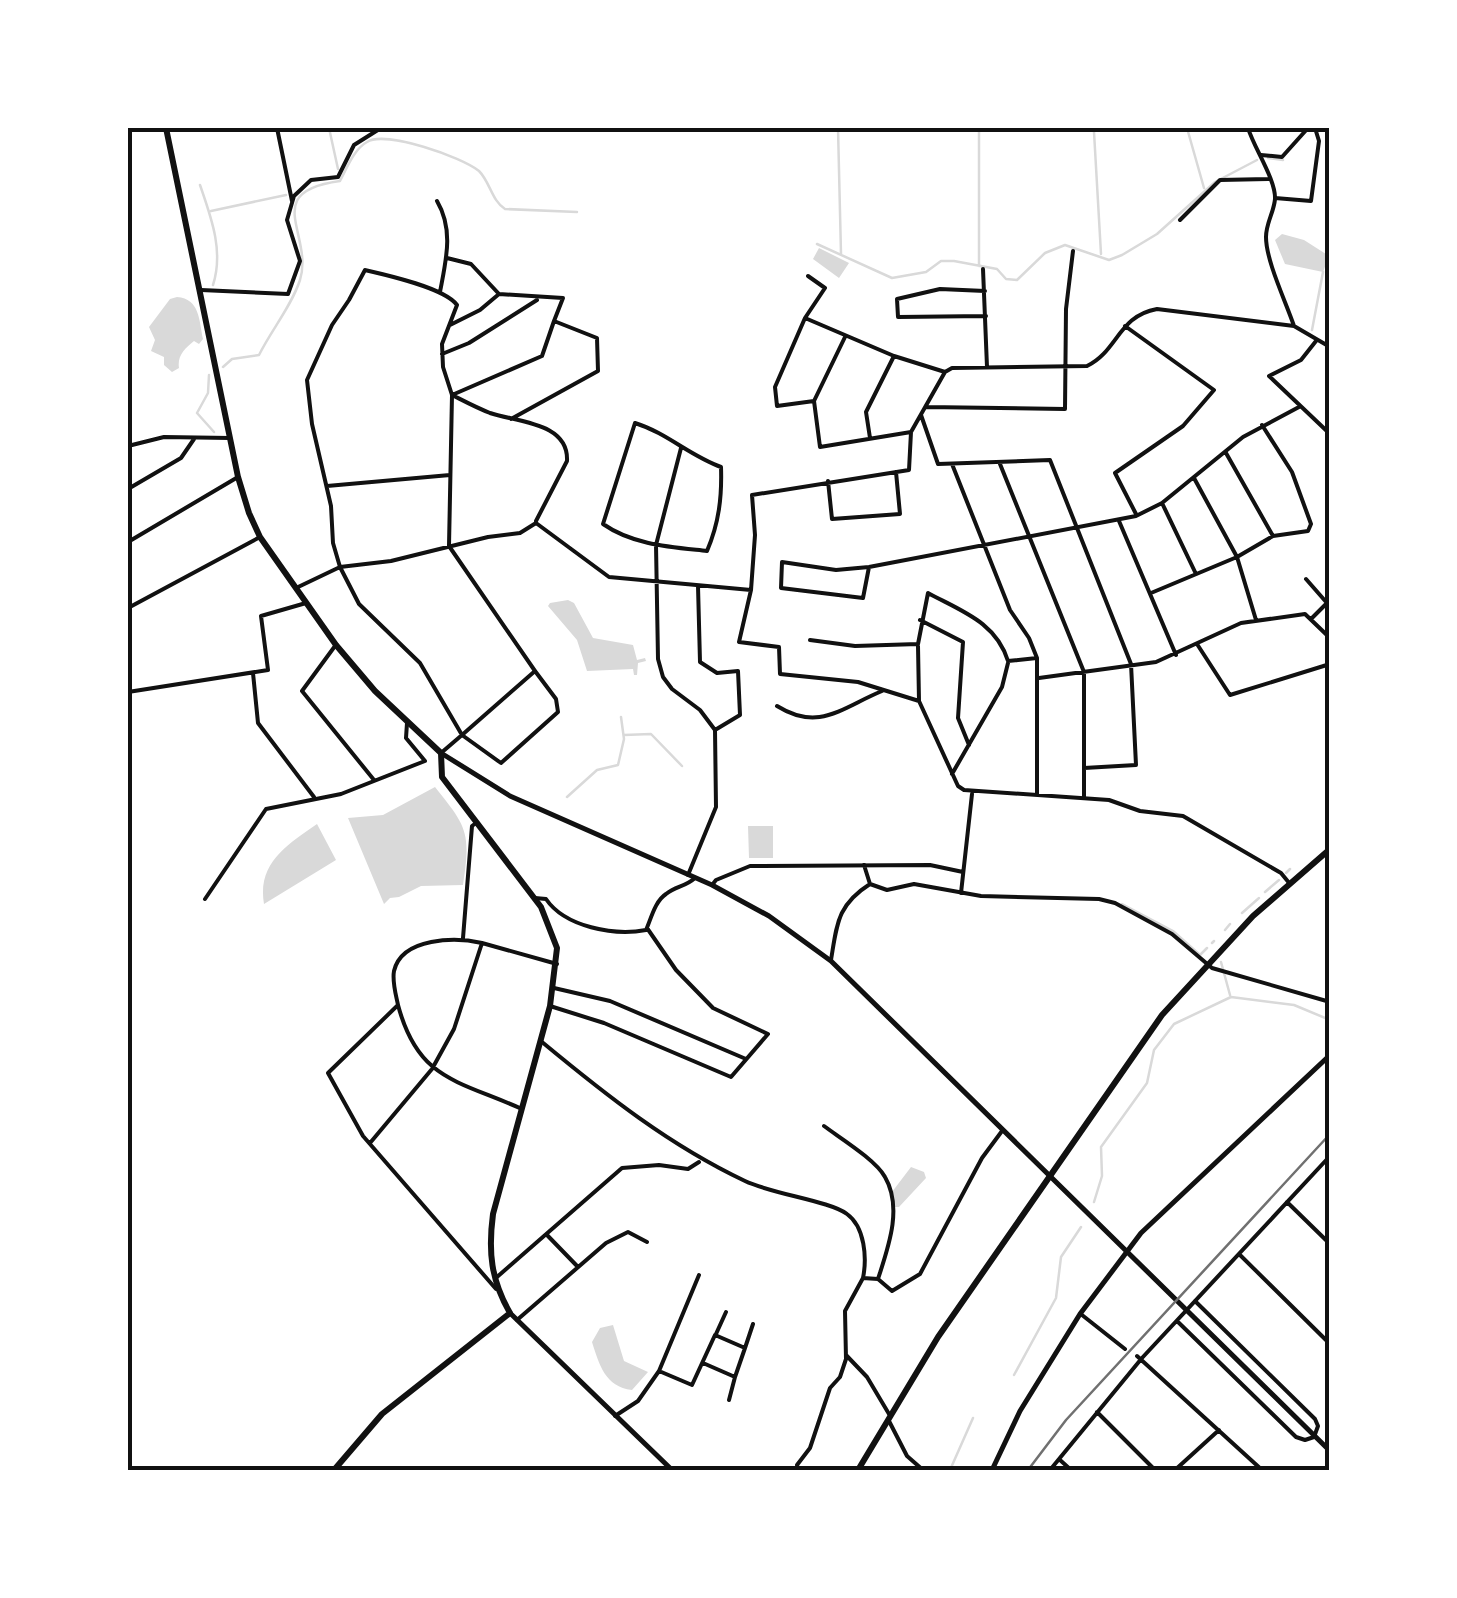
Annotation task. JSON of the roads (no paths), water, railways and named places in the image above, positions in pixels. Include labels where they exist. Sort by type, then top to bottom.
[{"type":"main road","points":[[166,128],[238,478],[260,538],[336,645],[375,691],[441,754],[442,777],[535,898],[552,930],[558,964],[493,1214],[490,1238],[495,1284],[510,1314],[382,1414],[334,1470]]},
{"type":"main road","points":[[858,1470],[888,1416],[1162,1014],[1253,916],[1330,850]]},
{"type":"street","points":[[201,290],[288,294],[300,261],[287,220],[292,201],[277,128]]},
{"type":"street","points":[[292,201],[311,180],[338,177],[354,145],[382,128]]},
{"type":"street","points":[[1248,128],[1275,198],[1266,241],[1294,326]]},
{"type":"street","points":[[1256,154],[1282,157],[1311,128],[1319,141],[1311,201],[1275,198]]},
{"type":"street","points":[[1180,220],[1218,177],[1270,179]]},
{"type":"street","points":[[437,201],[446,220],[447,258],[440,292]]},
{"type":"street","points":[[926,408],[1065,409],[1066,309],[1074,251]]},
{"type":"street","points":[[447,258],[471,264],[499,294],[563,298],[542,356],[452,396]]},
{"type":"street","points":[[983,269],[987,367]]},
{"type":"street","points":[[364,270],[376,272],[440,292],[457,305],[442,344],[452,396],[449,546],[556,699],[558,712],[500,762],[462,735],[420,663],[359,604],[340,567],[312,424],[307,380],[332,324],[354,293],[360,274],[364,270]]},
{"type":"street","points":[[808,276],[825,288],[805,318],[775,387],[778,406],[814,401]]},
{"type":"street","points":[[984,290],[940,290],[897,299],[898,317],[986,316]]},
{"type":"street","points":[[450,325],[480,310],[499,294]]},
{"type":"street","points":[[442,354],[469,342],[539,298]]},
{"type":"street","points":[[919,701],[858,682],[780,674],[779,646],[738,642],[752,590],[756,535],[752,495],[910,470],[911,432],[945,372],[952,368],[1087,366],[1099,360],[1135,315],[1157,309],[1294,326],[1330,347]]},
{"type":"street","points":[[805,318],[894,356],[945,372]]},
{"type":"street","points":[[511,419],[598,371],[597,338],[554,321]]},
{"type":"street","points":[[1126,326],[1214,390],[1183,426],[1116,473],[1136,516]]},
{"type":"street","points":[[846,337],[814,401],[820,447],[911,432]]},
{"type":"street","points":[[1316,341],[1301,360],[1269,376],[1330,434]]},
{"type":"street","points":[[870,438],[866,412],[894,356]]},
{"type":"street","points":[[296,588],[340,567],[391,562],[520,533],[536,523],[568,453],[555,434],[540,425],[511,419],[452,396]]},
{"type":"street","points":[[869,567],[862,598],[781,588],[782,562],[836,570],[869,567],[1136,516],[1162,503],[1262,425],[1298,407]]},
{"type":"street","points":[[921,416],[938,464],[1050,460],[1131,664],[1136,765],[1084,768]]},
{"type":"street","points":[[635,423],[652,428],[681,448],[721,467],[722,498],[707,551],[656,545],[603,524],[635,423]]},
{"type":"street","points":[[1151,592],[1236,557],[1273,536],[1308,530],[1311,524],[1292,472],[1262,425]]},
{"type":"street","points":[[128,445],[164,437],[230,438]]},
{"type":"street","points":[[128,488],[181,458],[196,437]]},
{"type":"street","points":[[647,928],[661,898],[670,890],[686,887],[716,807],[715,730],[700,710],[672,689],[663,677],[658,659],[656,545],[681,448]]},
{"type":"street","points":[[1226,451],[1273,536]]},
{"type":"street","points":[[1000,462],[1084,672],[1084,798]]},
{"type":"street","points":[[952,464],[1010,610],[1037,658],[1037,795]]},
{"type":"street","points":[[828,482],[832,519],[900,514],[896,472]]},
{"type":"street","points":[[327,486],[450,475]]},
{"type":"street","points":[[128,542],[238,478]]},
{"type":"street","points":[[1194,478],[1236,557],[1256,620]]},
{"type":"street","points":[[1162,503],[1196,574]]},
{"type":"street","points":[[1120,521],[1176,654]]},
{"type":"street","points":[[536,523],[609,578],[752,590]]},
{"type":"street","points":[[128,608],[260,538]]},
{"type":"street","points":[[1306,579],[1327,603],[1311,619]]},
{"type":"street","points":[[698,586],[700,662],[716,672],[738,671],[740,715],[715,730]]},
{"type":"street","points":[[952,774],[1002,687],[1008,661],[1004,646],[988,627],[928,593],[920,620],[919,701],[952,774],[958,786],[972,792],[1109,800],[1140,810],[1183,816],[1281,873],[1290,884]]},
{"type":"street","points":[[128,692],[268,670],[260,616],[306,603]]},
{"type":"street","points":[[1039,678],[1156,662],[1241,623],[1256,620],[1305,614],[1330,638]]},
{"type":"street","points":[[920,620],[963,642],[958,718],[969,744]]},
{"type":"street","points":[[810,640],[854,646],[918,644]]},
{"type":"street","points":[[1198,644],[1230,695],[1330,664]]},
{"type":"street","points":[[336,645],[302,691],[374,780]]},
{"type":"street","points":[[1008,661],[1037,658]]},
{"type":"street","points":[[534,670],[441,754],[510,796],[712,885],[770,916],[831,960],[1330,1452]]},
{"type":"street","points":[[254,673],[258,724],[314,798]]},
{"type":"street","points":[[776,706],[792,716],[820,719],[882,691]]},
{"type":"street","points":[[205,899],[266,810],[341,794],[424,761],[406,738],[408,720]]},
{"type":"street","points":[[961,893],[972,792]]},
{"type":"street","points":[[463,938],[472,826],[476,822]]},
{"type":"street","points":[[1320,858],[1330,858]]},
{"type":"street","points":[[864,865],[870,884]]},
{"type":"street","points":[[712,885],[750,866],[930,865],[963,872]]},
{"type":"street","points":[[870,884],[887,890],[914,884],[961,893],[1115,902],[1172,934],[1215,969],[1330,1002]]},
{"type":"street","points":[[831,960],[846,902],[870,884]]},
{"type":"street","points":[[535,898],[546,899],[560,916],[614,932],[624,934],[647,928]]},
{"type":"street","points":[[550,1006],[604,1023],[732,1078],[768,1034],[714,1008],[676,970],[647,928]]},
{"type":"street","points":[[522,1109],[432,1069],[406,1036],[394,970],[415,947],[463,938],[558,964]]},
{"type":"street","points":[[370,1143],[432,1069],[454,1029],[482,943]]},
{"type":"street","points":[[554,988],[610,1002],[746,1059]]},
{"type":"street","points":[[398,1005],[328,1074],[370,1143],[495,1284],[622,1168],[659,1165],[688,1169],[700,1161]]},
{"type":"street","points":[[540,1041],[700,1161],[767,1192],[846,1213],[858,1224],[862,1278],[845,1311],[846,1355],[798,1470]]},
{"type":"street","points":[[992,1470],[1020,1412],[1080,1314],[1126,1252],[1158,1215],[1330,1054]]},
{"type":"street","points":[[824,1126],[878,1169],[887,1182],[894,1214],[878,1279]]},
{"type":"street","points":[[862,1278],[878,1279],[892,1291],[920,1274],[982,1158],[1002,1131]]},
{"type":"street","points":[[1050,1470],[1139,1357],[1330,1156]]},
{"type":"street","points":[[1287,1202],[1330,1244]]},
{"type":"street","points":[[517,1320],[626,1232],[647,1242]]},
{"type":"street","points":[[546,1234],[578,1268]]},
{"type":"street","points":[[1239,1254],[1330,1344]]},
{"type":"street","points":[[614,1416],[638,1401],[659,1371],[699,1275]]},
{"type":"street","points":[[1195,1301],[1315,1419],[1318,1426],[1314,1437]]},
{"type":"street","points":[[659,1371],[692,1386],[726,1312]]},
{"type":"street","points":[[510,1314],[672,1470]]},
{"type":"street","points":[[1080,1314],[1125,1350]]},
{"type":"street","points":[[1178,1320],[1296,1437],[1314,1437]]},
{"type":"street","points":[[728,1400],[752,1324]]},
{"type":"street","points":[[715,1335],[745,1348]]},
{"type":"street","points":[[846,1355],[866,1377],[907,1456],[922,1470]]},
{"type":"street","points":[[1139,1357],[1262,1470]]},
{"type":"street","points":[[702,1364],[735,1377]]},
{"type":"street","points":[[1096,1412],[1155,1470]]},
{"type":"street","points":[[1176,1470],[1218,1430]]},
{"type":"street","points":[[1058,1458],[1071,1470]]},
{"type":"waterway","points":[[329,128],[338,169]]},
{"type":"waterway","points":[[838,128],[841,254]]},
{"type":"waterway","points":[[979,128],[979,266]]},
{"type":"waterway","points":[[571,129],[1100,128]]},
{"type":"waterway","points":[[1187,128],[1204,188]]},
{"type":"waterway","points":[[1094,132],[1101,254]]},
{"type":"waterway","points":[[223,367],[232,359],[259,355],[296,290],[302,263],[295,205],[302,195],[316,187],[340,181],[355,154],[367,142],[406,142],[470,165],[483,175],[505,209],[577,212]]},
{"type":"waterway","points":[[1268,158],[1283,160]]},
{"type":"waterway","points":[[817,244],[892,278],[926,272],[941,261],[954,261],[997,269],[1006,279],[1017,280],[1045,253],[1065,245],[1109,260],[1122,255],[1157,234],[1215,182],[1257,160]]},
{"type":"waterway","points":[[200,185],[217,247],[213,285]]},
{"type":"waterway","points":[[211,211],[286,195]]},
{"type":"waterway","points":[[1312,330],[1323,272]]},
{"type":"waterway","points":[[209,375],[208,393],[197,413],[214,432]]},
{"type":"waterway","points":[[567,797],[597,770],[618,765],[624,739],[621,717]]},
{"type":"waterway","points":[[624,735],[651,734],[682,766]]},
{"type":"waterway","points":[[1286,873],[1290,869]]},
{"type":"waterway","points":[[1265,892],[1279,880]]},
{"type":"waterway","points":[[1242,913],[1259,898]]},
{"type":"waterway","points":[[1122,904],[1173,931],[1200,955],[1207,948]]},
{"type":"waterway","points":[[1225,930],[1230,924]]},
{"type":"waterway","points":[[1221,962],[1230,995]]},
{"type":"waterway","points":[[1094,1202],[1102,1176],[1101,1147],[1147,1083],[1154,1050],[1174,1024],[1231,997],[1294,1005],[1330,1020]]},
{"type":"waterway","points":[[1014,1375],[1056,1298],[1061,1257],[1081,1227]]},
{"type":"waterway","points":[[950,1470],[973,1418]]},
{"type":"railway","points":[[1028,1470],[1066,1420],[1330,1134]]}]
